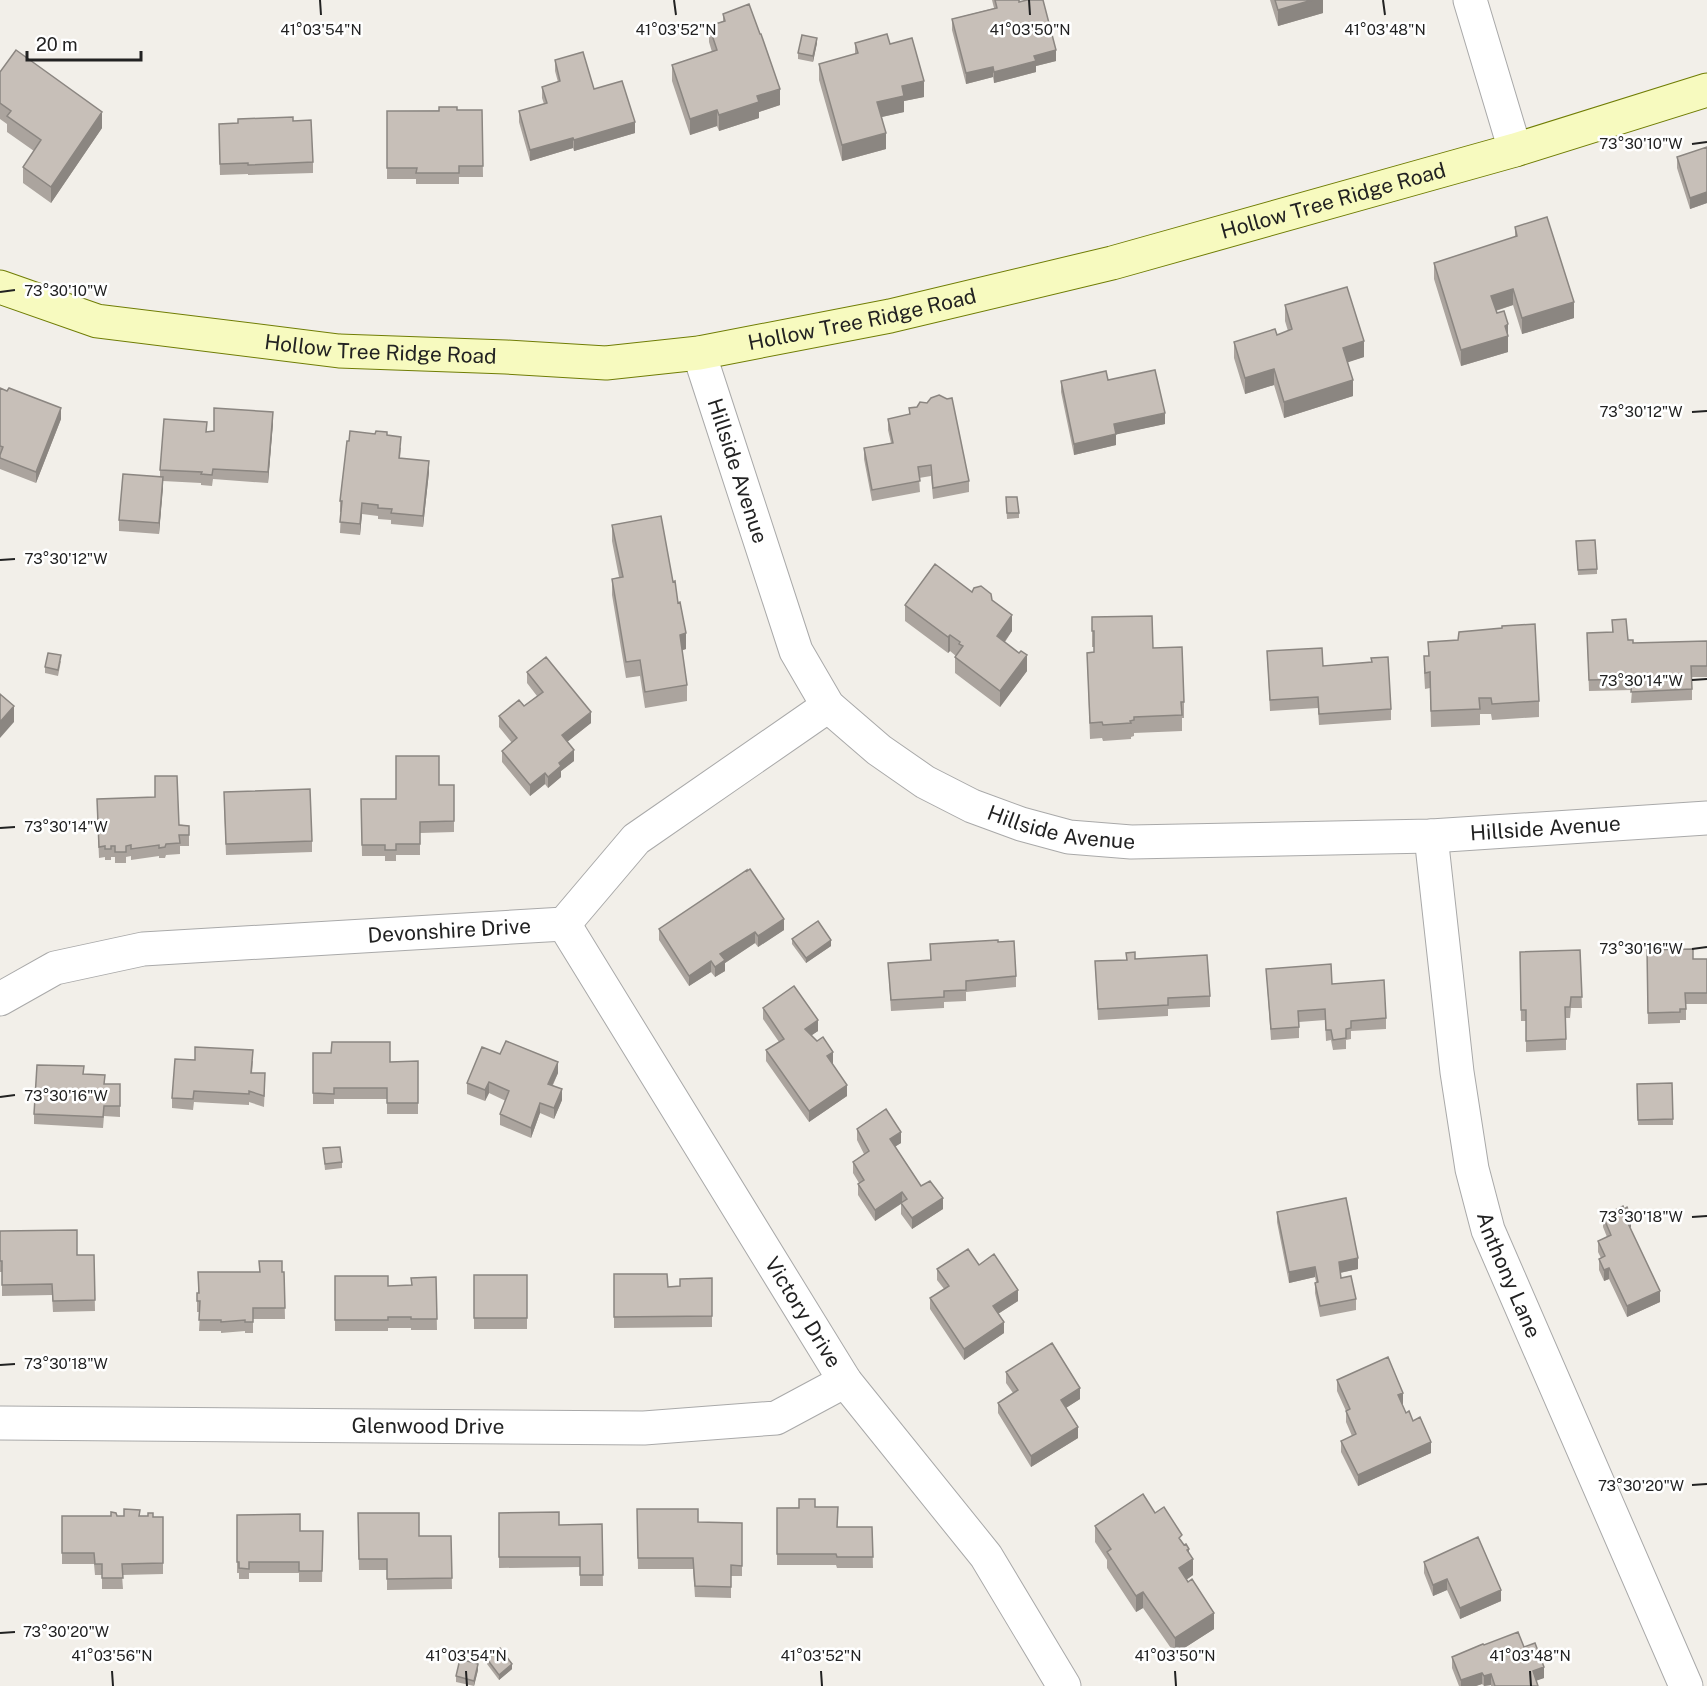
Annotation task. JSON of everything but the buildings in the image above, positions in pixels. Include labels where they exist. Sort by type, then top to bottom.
[{"type":"main road","name":"Hollow Tree Ridge Road","points":[[0,287],[97,321],[339,351],[606,363],[699,353],[890,316],[1112,263],[1515,150],[1707,90]]},
{"type":"street","points":[[1470,0],[1515,150]]},
{"type":"street","name":"Hillside Avenue","points":[[699,353],[796,651],[828,706],[879,750],[925,782],[982,809],[1021,824],[1069,837],[1131,842],[1431,836],[1707,818]]},
{"type":"street","points":[[564,924],[636,839],[828,706]]},
{"type":"street","name":"Anthony Lane","points":[[1431,836],[1457,1072],[1472,1169],[1488,1230],[1686,1686]]},
{"type":"street","name":"Devonshire Drive","points":[[0,999],[55,968],[143,949],[564,924]]},
{"type":"street","name":"Victory Drive","points":[[564,924],[845,1381],[986,1556],[1064,1686]]},
{"type":"street","name":"Glenwood Drive","points":[[0,1423],[644,1428],[776,1418],[845,1381]]}]
